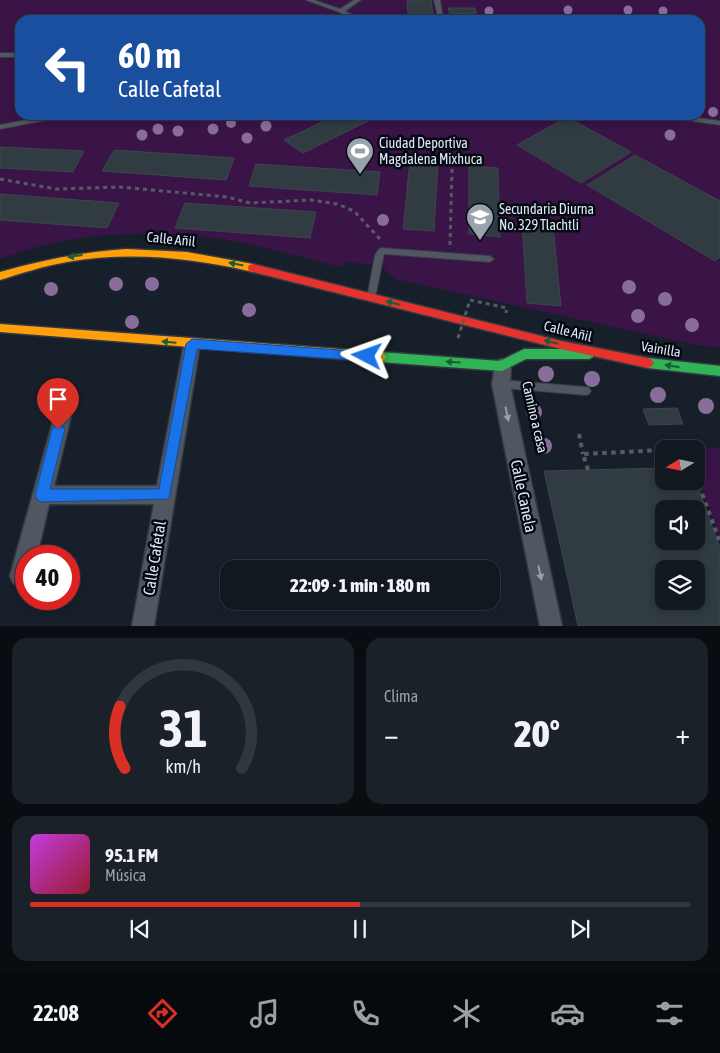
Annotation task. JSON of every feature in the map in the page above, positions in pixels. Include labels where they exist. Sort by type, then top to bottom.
[{"type":"main road","name":"Calle Añil","points":[[0,276],[33,264],[72,256],[142,250],[174,252],[246,266],[598,354]]},
{"type":"main road","points":[[0,328],[192,344],[501,375]]},
{"type":"main road","name":"Calle Añil","points":[[501,375],[524,354],[598,354]]},
{"type":"main road","name":"Vainilla","points":[[598,354],[692,369],[720,371]]},
{"type":"street","name":"Calle Cafetal","points":[[143,626],[164,495],[192,344]]},
{"type":"street","name":"Calle Canela","points":[[501,375],[551,626]]},
{"type":"street","points":[[29,545],[63,412]]},
{"type":"street","points":[[42,495],[164,495]]},
{"type":"lane","points":[[309,0],[349,15]]},
{"type":"lane","points":[[341,11],[358,0]]},
{"type":"lane","points":[[437,0],[441,15]]},
{"type":"lane","points":[[0,55],[15,55]]},
{"type":"lane","points":[[0,127],[36,120]]},
{"type":"lane","points":[[699,120],[720,123]]},
{"type":"lane","points":[[372,298],[379,255],[382,251],[390,250],[490,258]]},
{"type":"lane","points":[[501,375],[586,391]]},
{"type":"path","points":[[449,255],[452,168]]},
{"type":"path","points":[[0,179],[56,189],[120,188],[227,197],[250,203],[311,200],[337,204],[354,211],[390,250]]},
{"type":"path","points":[[458,338],[470,300],[507,308]]},
{"type":"path","points":[[578,434],[588,470]]},
{"type":"path","points":[[584,454],[655,450]]},
{"type":"path","points":[[701,490],[720,542]]},
{"type":"shaded area","name":"Ciudad Deportiva Magdalena Mixhuca","points":[[0,0],[720,0],[720,347],[696,345],[395,279],[384,270],[385,266],[343,262],[341,267],[255,245],[198,236],[170,234],[112,235],[54,243],[0,259]]},
{"type":"shaded area","points":[[705,448],[720,448],[720,537],[703,490],[705,490]]},
{"type":"building","points":[[407,0],[431,0],[433,14],[408,14]]},
{"type":"building","points":[[448,8],[475,8],[477,13],[450,14]]},
{"type":"building","points":[[326,120],[370,120],[303,153],[284,140]]},
{"type":"building","points":[[562,120],[572,120],[631,152],[581,183],[517,145]]},
{"type":"building","points":[[0,147],[84,151],[73,172],[0,168]]},
{"type":"building","points":[[114,150],[234,158],[226,180],[102,171]]},
{"type":"building","points":[[635,155],[720,201],[720,257],[715,261],[587,185]]},
{"type":"building","points":[[410,161],[438,163],[434,231],[403,229]]},
{"type":"building","points":[[256,164],[380,172],[377,195],[249,186]]},
{"type":"building","points":[[469,166],[498,168],[500,237],[469,234]]},
{"type":"building","points":[[0,194],[119,203],[107,228],[0,220]]},
{"type":"building","points":[[185,203],[316,212],[310,238],[175,228]]},
{"type":"building","points":[[522,223],[553,225],[561,306],[527,303]]},
{"type":"building","points":[[677,408],[683,424],[649,425],[643,409]]},
{"type":"building","points":[[655,468],[655,490],[699,490],[703,500],[655,500],[655,550],[705,550],[705,506],[720,548],[720,626],[578,626],[544,471]]},
{"type":"traffic: fast","points":[[380,357],[502,366],[524,354],[589,354]]},
{"type":"traffic: fast","points":[[648,363],[720,371]]},
{"type":"traffic: slow","points":[[0,276],[65,259],[126,252],[187,255],[253,268]]},
{"type":"traffic: slow","points":[[0,328],[380,357]]},
{"type":"traffic: jam","points":[[253,268],[561,345],[648,363]]},
{"type":"place","name":"Ciudad Deportiva Magdalena Mixhuca","points":[[360,175]]},
{"type":"place","name":"Secundaria Diurna No. 329 Tlachtli","points":[[480,241]]},
{"type":"route","points":[[58,429],[42,495],[164,495],[192,344],[367,356]]}]
